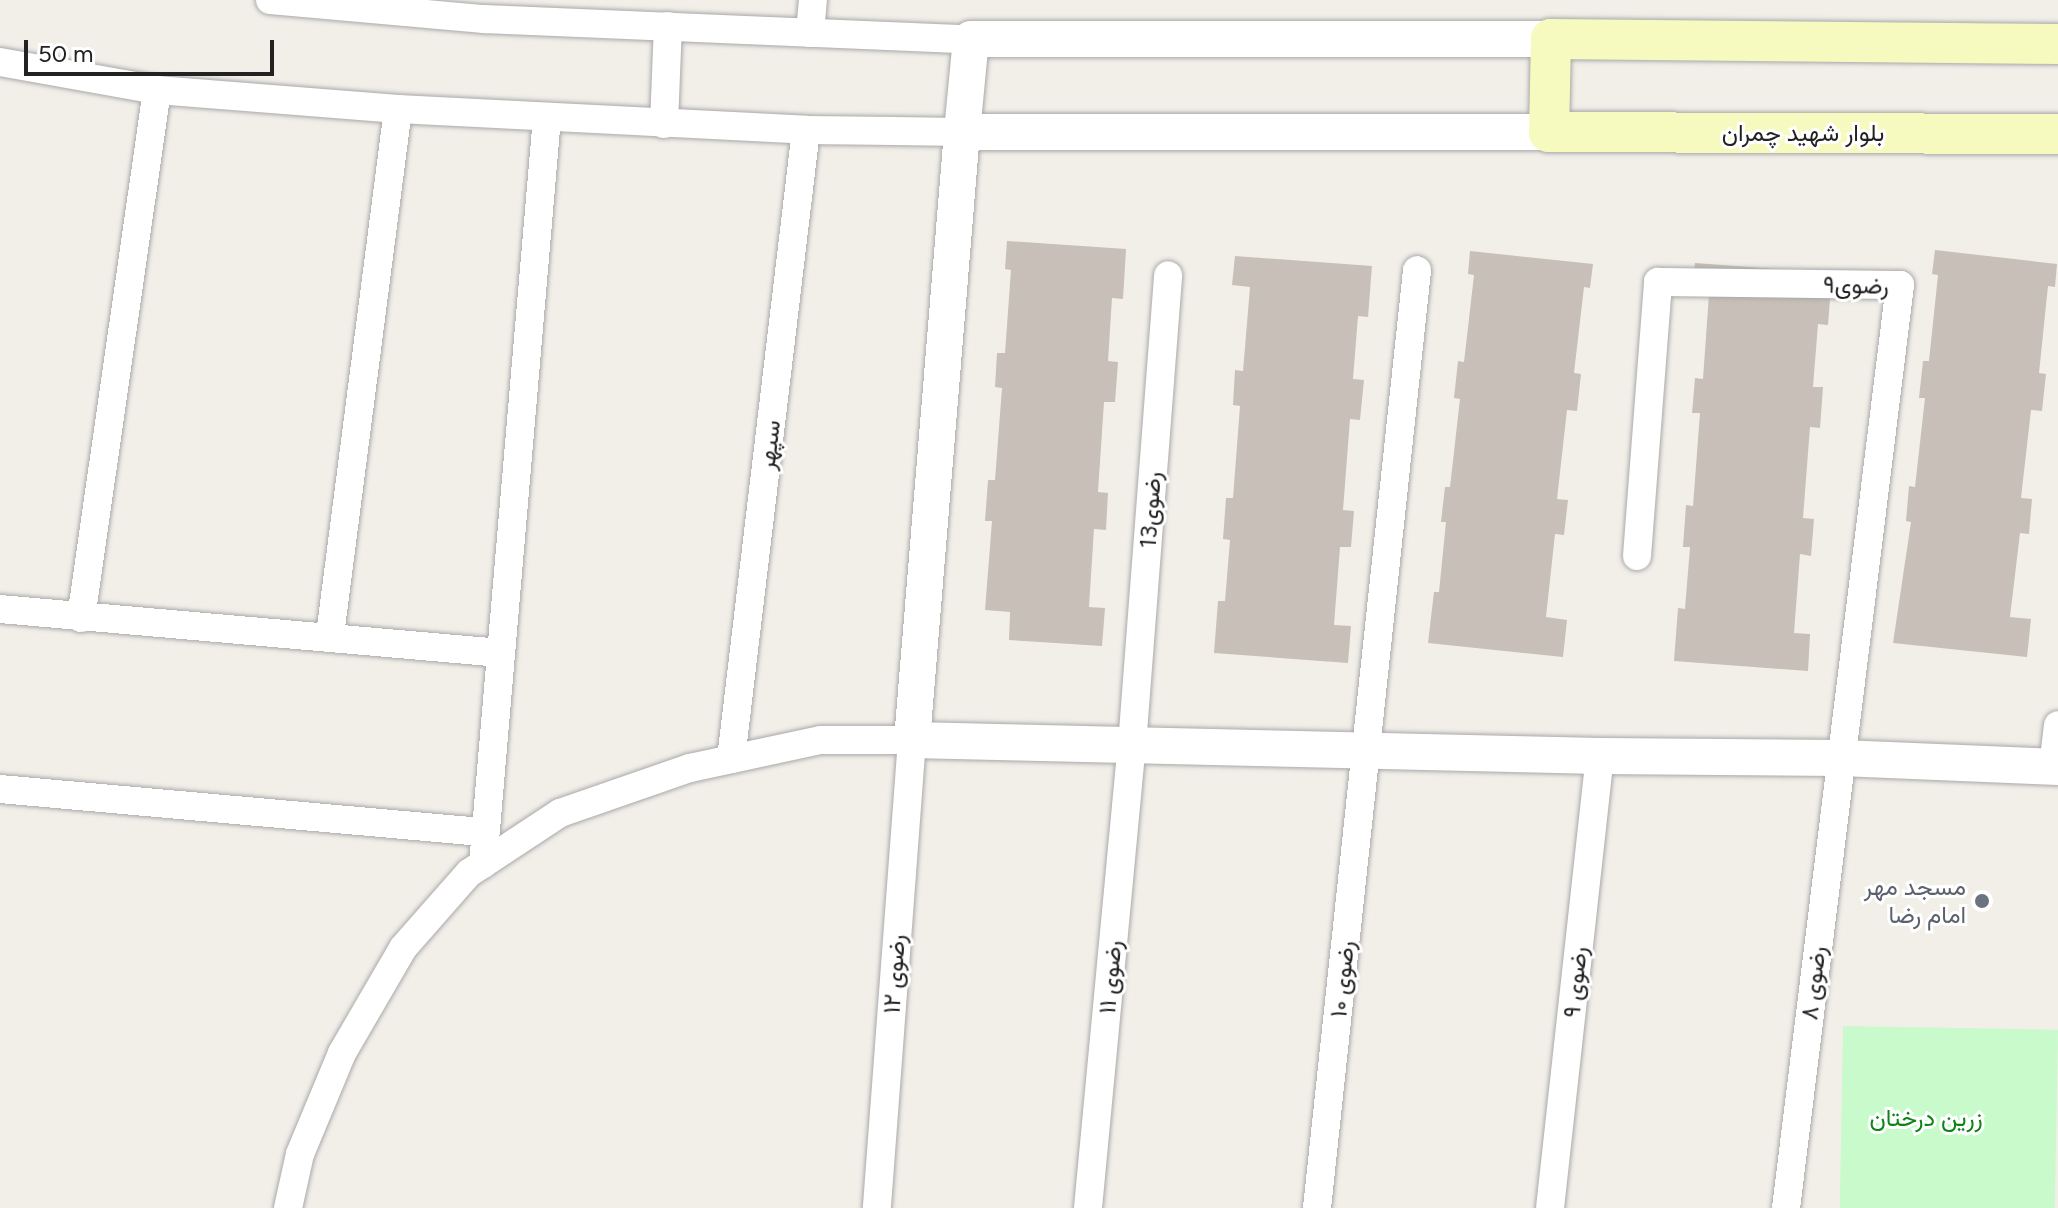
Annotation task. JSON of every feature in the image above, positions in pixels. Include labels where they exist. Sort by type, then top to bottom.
[{"type":"main road","points":[[1549,132],[1551,39],[2058,44]]},
{"type":"main road","name":"بلوار شهید چمران","points":[[1549,132],[2058,134]]},
{"type":"street","points":[[270,0],[485,9],[668,26],[971,39],[1551,39]]},
{"type":"street","points":[[810,33],[813,0]]},
{"type":"street","points":[[664,124],[668,26]]},
{"type":"street","points":[[912,740],[971,39]]},
{"type":"street","points":[[0,62],[157,90],[398,109],[664,124],[962,132],[1549,132]]},
{"type":"street","points":[[81,618],[157,90]]},
{"type":"street","points":[[330,635],[398,109]]},
{"type":"street","points":[[483,864],[547,118]]},
{"type":"street","name":"سپهر","points":[[731,759],[806,130]]},
{"type":"street","name":"رضوی ۱۰","points":[[1317,1208],[1417,270]]},
{"type":"street","name":"رضوی13","points":[[1132,745],[1168,275]]},
{"type":"street","name":"رضوی۹","points":[[1637,556],[1658,282],[1900,285],[1841,758]]},
{"type":"street","points":[[0,609],[81,618],[330,635],[501,653]]},
{"type":"street","points":[[288,1208],[300,1154],[342,1053],[403,948],[469,873],[560,813],[690,768],[821,740],[1841,758],[2055,767],[2058,725]]},
{"type":"street","name":"رضوی ۱۲","points":[[877,1208],[912,740]]},
{"type":"street","name":"رضوی ۱۱","points":[[1088,1208],[1132,745]]},
{"type":"street","name":"رضوی ۹","points":[[1550,1208],[1600,756]]},
{"type":"street","name":"رضوی ۸","points":[[1786,1208],[1841,758]]},
{"type":"street","points":[[0,789],[485,832]]},
{"type":"green space","name":"زرین درختان","points":[[1843,1026],[2058,1030],[2055,1208],[1840,1208]]},
{"type":"building","points":[[1007,241],[1126,249],[1123,299],[1112,298],[1108,361],[1118,362],[1115,402],[1104,402],[1098,492],[1108,493],[1106,530],[1094,529],[1089,607],[1105,608],[1102,646],[1009,640],[1010,612],[985,610],[992,521],[985,521],[988,480],[995,480],[1002,388],[995,387],[997,353],[1005,353],[1011,270],[1005,269]]},
{"type":"building","points":[[1935,250],[2057,264],[2055,287],[2048,286],[2039,373],[2046,374],[2042,411],[2031,410],[2021,498],[2032,499],[2029,534],[2020,533],[2010,617],[2031,619],[2027,657],[1893,643],[1911,522],[1906,521],[1909,486],[1915,487],[1925,398],[1919,398],[1923,361],[1929,361],[1938,275],[1932,274]]},
{"type":"building","points":[[1470,251],[1593,264],[1590,288],[1584,287],[1574,373],[1581,374],[1577,411],[1567,410],[1557,499],[1568,500],[1564,535],[1555,534],[1546,617],[1567,620],[1563,657],[1428,643],[1434,592],[1439,592],[1446,522],[1441,522],[1445,487],[1450,487],[1460,399],[1454,398],[1458,361],[1464,362],[1474,275],[1468,274]]},
{"type":"building","points":[[1235,256],[1372,266],[1368,317],[1358,316],[1353,379],[1364,380],[1360,420],[1350,419],[1343,510],[1354,511],[1351,547],[1340,547],[1334,625],[1351,626],[1348,663],[1214,653],[1218,601],[1225,601],[1230,540],[1223,539],[1226,498],[1233,498],[1240,406],[1233,405],[1235,370],[1243,371],[1250,287],[1232,285]]},
{"type":"building","points":[[1695,263],[1832,273],[1828,325],[1818,324],[1813,387],[1823,387],[1820,428],[1810,427],[1803,518],[1814,519],[1811,556],[1800,554],[1794,633],[1810,634],[1808,671],[1674,661],[1678,608],[1685,609],[1690,547],[1683,547],[1686,505],[1693,506],[1700,413],[1692,413],[1695,378],[1703,379],[1709,294],[1692,293]]},
{"type":"place","name":"مسجد مهر امام رضا","points":[[1982,901]]}]
